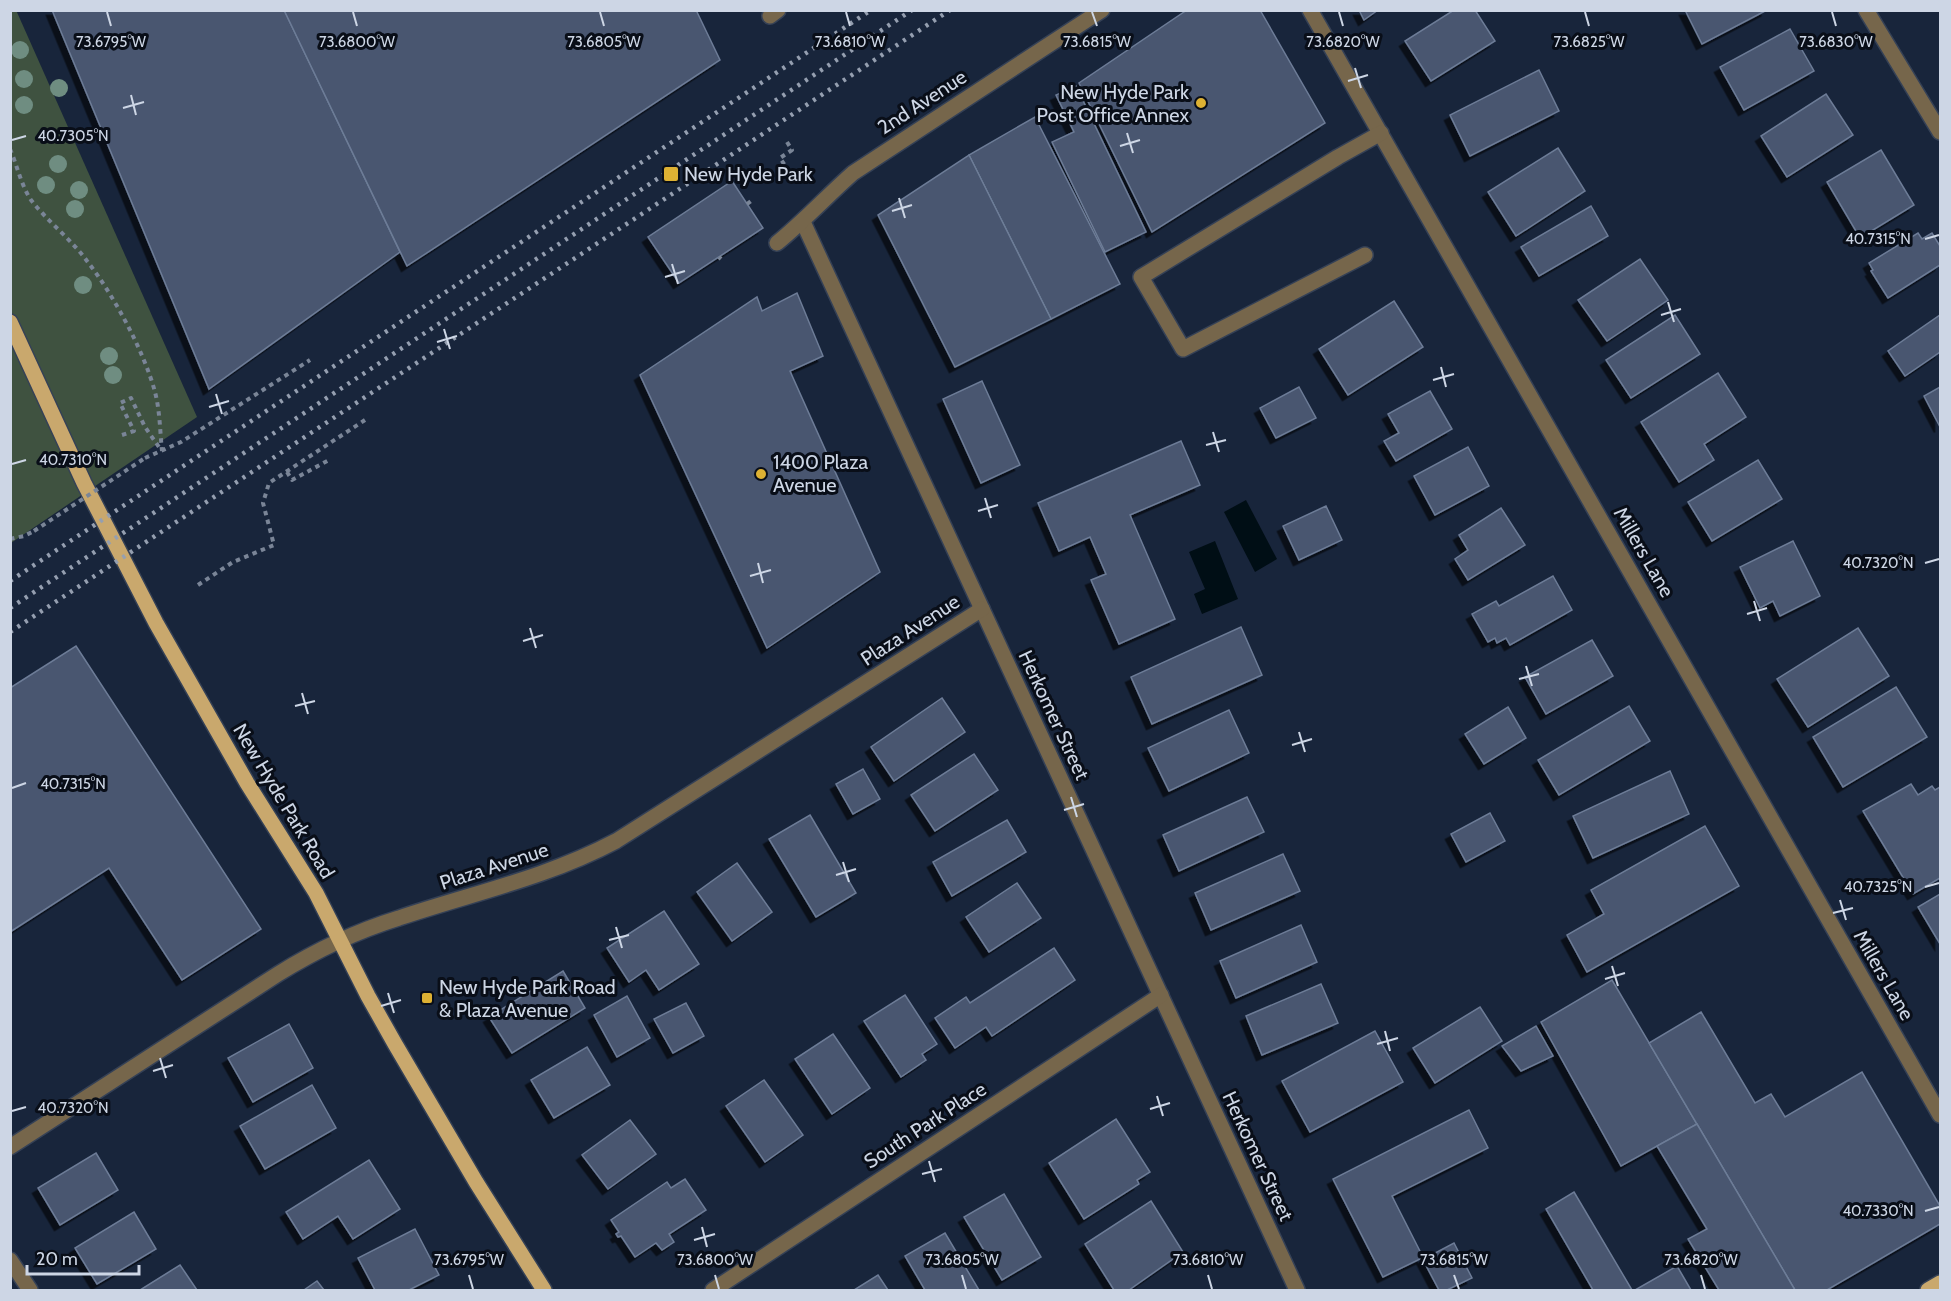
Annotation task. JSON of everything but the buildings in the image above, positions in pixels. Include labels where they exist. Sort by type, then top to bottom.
[{"type":"main road","name":"New Hyde Park Road","points":[[10,322],[84,483],[156,623],[247,783],[316,893],[395,1044],[476,1182],[544,1290]]},
{"type":"main road","points":[[1928,1290],[1941,1283]]},
{"type":"street","name":"2nd Avenue","points":[[777,243],[803,222],[853,173],[1102,10]]},
{"type":"street","name":"Millers Lane","points":[[1310,10],[1941,1115]]},
{"type":"street","points":[[1866,10],[1941,132]]},
{"type":"street","points":[[1365,255],[1183,349],[1141,277],[1338,157],[1380,134]]},
{"type":"street","name":"Herkomer Street","points":[[803,222],[1297,1290]]},
{"type":"street","name":"Plaza Avenue","points":[[10,1147],[278,974],[341,941],[399,918],[514,884],[591,854],[639,827],[982,609]]},
{"type":"street","name":"South Park Place","points":[[713,1290],[1161,995]]},
{"type":"street","points":[[10,1260],[30,1290]]},
{"type":"path","points":[[787,142],[792,150],[780,158],[788,170]]},
{"type":"path","points":[[10,149],[30,198],[86,259],[101,279],[123,318],[151,380],[158,410],[162,451]]},
{"type":"path","points":[[10,538],[24,536],[33,531],[145,458],[181,442],[309,360]]},
{"type":"path","points":[[122,435],[134,431],[120,403],[131,398],[145,427],[162,451]]},
{"type":"path","points":[[198,585],[233,562],[274,545],[263,503],[269,483],[365,420]]},
{"type":"path","points":[[287,472],[292,480],[329,459]]},
{"type":"green space","points":[[16,10],[197,417],[11,543],[10,11]]},
{"type":"shaded area","points":[[1246,500],[1277,559],[1255,572],[1224,512]]},
{"type":"shaded area","points":[[1215,541],[1238,599],[1202,614],[1194,594],[1205,589],[1189,552]]},
{"type":"railway","points":[[10,581],[871,10]]},
{"type":"railway","points":[[10,608],[912,10]]},
{"type":"railway","points":[[10,632],[950,10]]},
{"type":"place","name":"New Hyde Park Post Office Annex","points":[[1201,103]]},
{"type":"place","name":"New Hyde Park","points":[[671,174]]},
{"type":"place","name":"1400 Plaza Avenue","points":[[761,474]]},
{"type":"place","name":"New Hyde Park Road & Plaza Avenue","points":[[427,998]]}]
